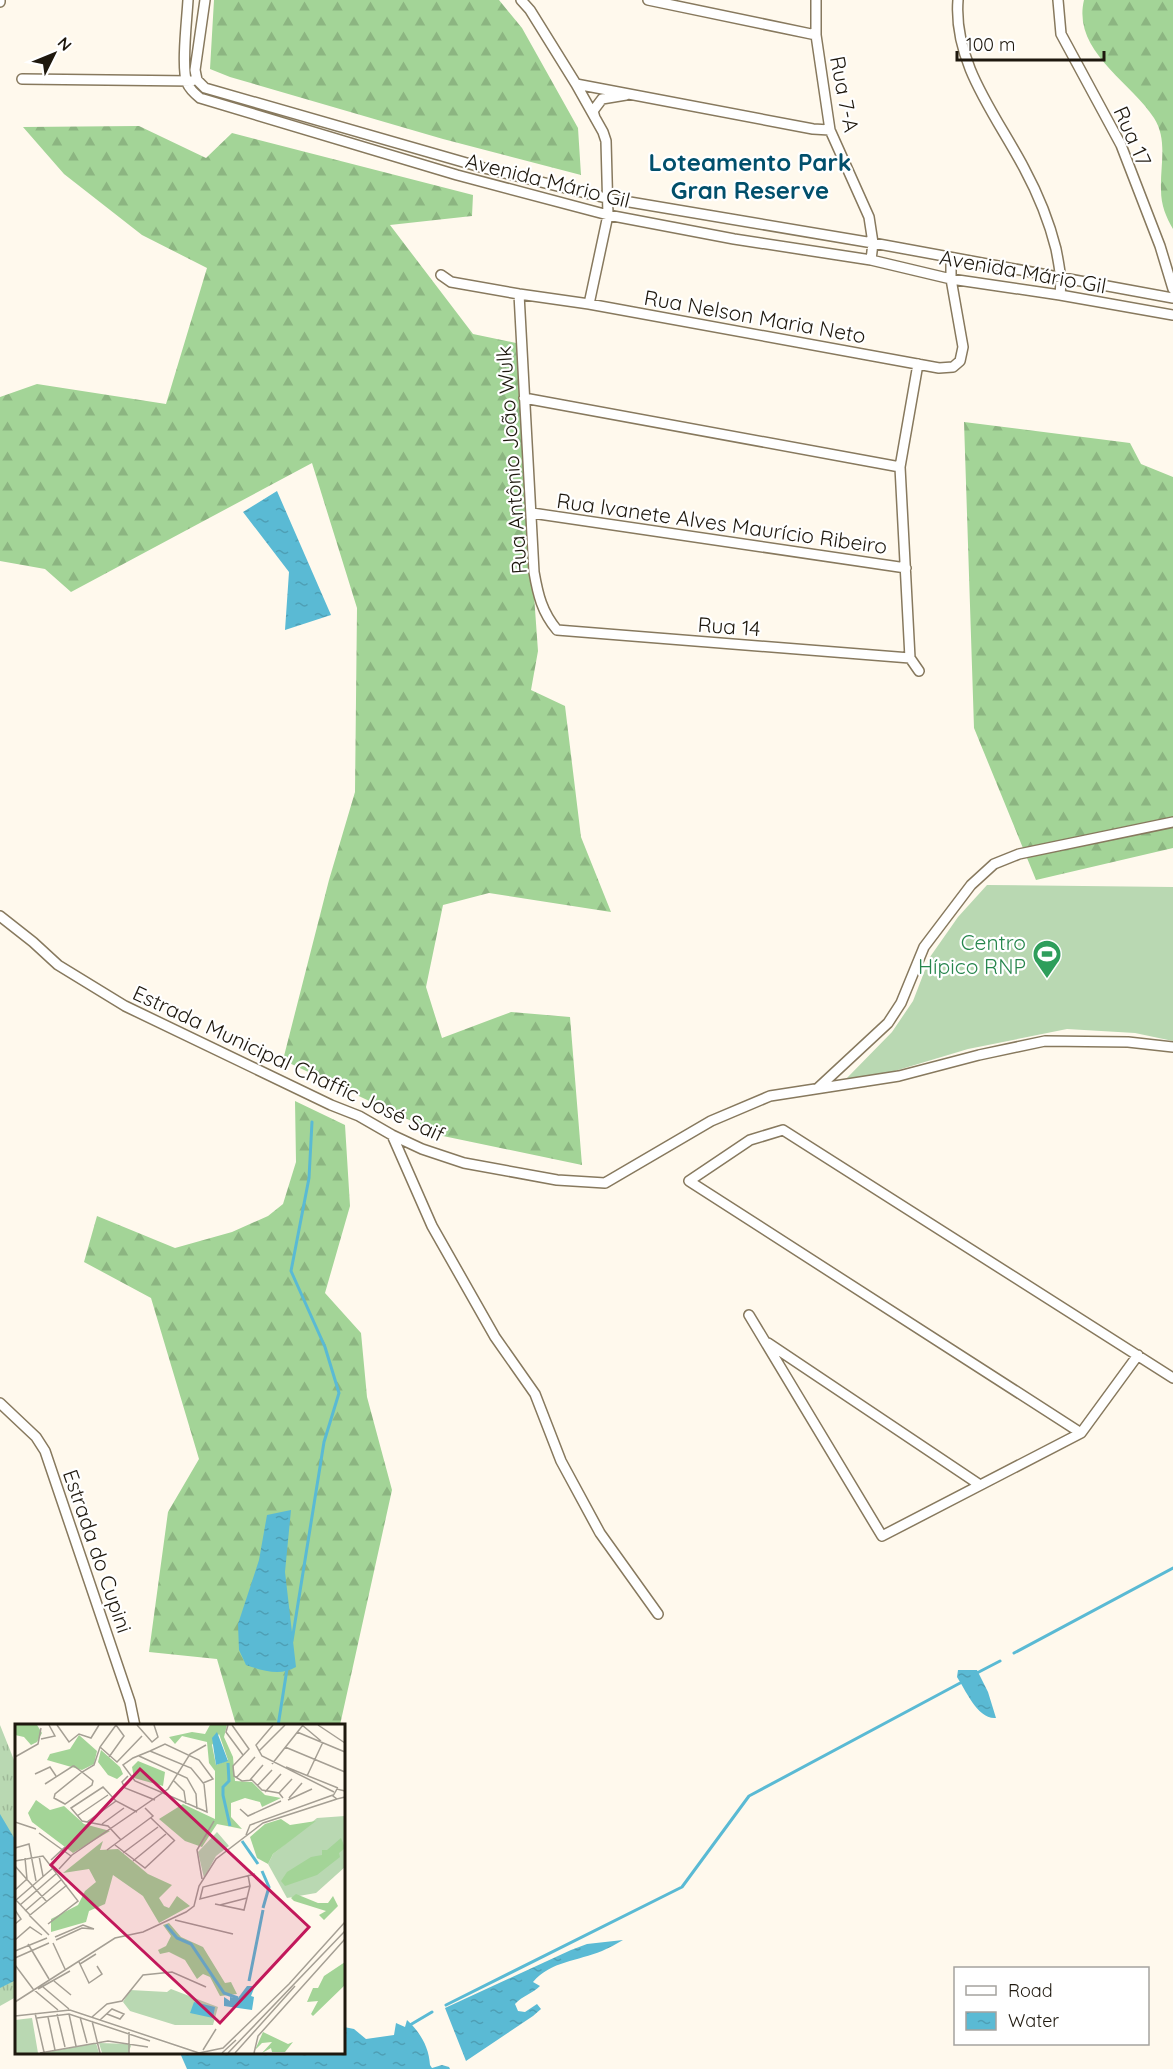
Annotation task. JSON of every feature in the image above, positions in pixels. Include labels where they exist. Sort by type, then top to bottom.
[{"type":"street","points":[[186,82],[188,0]]},
{"type":"street","points":[[22,79],[186,82],[197,80],[195,70],[205,0]]},
{"type":"street","points":[[521,0],[530,5],[606,141],[608,215],[589,304]]},
{"type":"street","points":[[648,0],[816,35]]},
{"type":"street","name":"Rua 7-A","points":[[816,0],[816,35],[830,130],[868,218],[873,243],[871,260]]},
{"type":"street","points":[[957,0],[956,18],[968,66],[1041,202],[1052,231],[1062,277],[1060,295]]},
{"type":"street","name":"Rua 17","points":[[1058,0],[1061,34],[1121,145],[1160,246],[1173,289]]},
{"type":"street","name":"Avenida Mário Gil","points":[[197,80],[205,88],[272,108],[484,168],[606,198],[873,243],[1173,298]]},
{"type":"street","name":"Avenida Mário Gil","points":[[186,82],[200,98],[480,182],[608,215],[734,239],[871,260],[951,279],[1173,315]]},
{"type":"street","points":[[576,84],[813,129],[830,130]]},
{"type":"street","points":[[595,118],[593,111],[602,99],[634,94]]},
{"type":"street","points":[[269,119],[272,108]]},
{"type":"street","points":[[356,145],[359,133]]},
{"type":"street","points":[[480,182],[484,168]]},
{"type":"street","points":[[734,239],[737,220]]},
{"type":"street","name":"Rua Nelson Maria Neto","points":[[441,275],[452,282],[589,304],[939,368],[953,367],[960,361],[963,347],[951,279],[951,258]]},
{"type":"street","name":"Rua Antônio João Wulk","points":[[519,294],[534,573],[540,602],[550,621]]},
{"type":"street","points":[[918,364],[900,467],[909,658],[920,671]]},
{"type":"street","points":[[524,398],[900,467]]},
{"type":"street","name":"Rua lvanete Alves Maurício Ribeiro","points":[[532,513],[906,568]]},
{"type":"street","name":"Rua 14","points":[[550,621],[557,630],[577,633],[909,658]]},
{"type":"street","points":[[818,1088],[888,1023],[901,1003],[924,947],[970,885],[994,864],[1019,854],[1173,822]]},
{"type":"street","name":"Estrada Municipal Chaffic José Saif","points":[[0,915],[58,965],[125,1006],[331,1105],[359,1116],[392,1135],[422,1149],[464,1163],[556,1180],[605,1183],[711,1122],[770,1096],[899,1076],[1045,1041],[1128,1042],[1173,1047]]},
{"type":"street","points":[[1081,1433],[689,1181],[750,1140],[783,1130],[1173,1378]]},
{"type":"street","points":[[392,1135],[432,1226],[495,1337],[535,1394],[561,1461],[600,1533],[658,1614]]},
{"type":"street","points":[[748,1315],[882,1536],[1081,1433],[1138,1355]]},
{"type":"street","points":[[764,1340],[980,1485]]},
{"type":"street","name":"Estrada do Cupini","points":[[0,1403],[36,1437],[45,1452],[130,1702],[135,1724]]},
{"type":"green space","points":[[214,0],[499,0],[522,28],[578,128],[581,175],[443,139],[230,77],[210,69]]},
{"type":"green space","points":[[1084,0],[1173,0],[1173,229],[1162,201],[1162,144],[1158,126],[1144,104],[1106,64],[1086,35],[1083,18]]},
{"type":"green space","points":[[139,126],[206,158],[232,133],[473,195],[472,216],[390,225],[473,334],[516,343],[538,651],[531,690],[565,706],[581,837],[611,912],[489,893],[443,905],[426,987],[442,1038],[511,1012],[570,1017],[582,1165],[443,1136],[283,1060],[329,880],[355,792],[357,608],[312,463],[71,592],[45,569],[0,561],[0,397],[37,384],[166,404],[207,268],[142,235],[64,174],[23,127]]},
{"type":"green space","points":[[964,422],[1130,443],[1141,464],[1173,477],[1173,848],[1036,880],[974,728]]},
{"type":"green space","name":"Centro Hípico RNP","points":[[987,885],[1173,887],[1173,1041],[1135,1033],[1067,1029],[968,1049],[888,1073],[845,1080],[892,1032],[913,1001],[930,957],[958,917]]},
{"type":"green space","points":[[295,1101],[345,1125],[350,1206],[325,1293],[361,1333],[367,1397],[392,1490],[340,1724],[236,1724],[217,1659],[149,1652],[168,1512],[199,1459],[151,1298],[84,1262],[97,1216],[175,1248],[232,1232],[268,1216],[283,1204],[296,1162]]},
{"type":"green space","points":[[0,1725],[15,1762],[15,1998],[0,2006]]},
{"type":"water","points":[[277,491],[331,615],[285,630],[289,572],[243,512]]},
{"type":"water","points":[[291,1510],[285,1572],[296,1667],[272,1672],[246,1665],[239,1650],[238,1624],[259,1560],[267,1515]]},
{"type":"water","points":[[958,1670],[977,1670],[988,1692],[996,1718],[983,1714],[973,1703],[957,1677]]},
{"type":"water","points":[[0,1814],[15,1839],[15,1980],[0,1988]]},
{"type":"water","points":[[623,1940],[602,1951],[556,1966],[540,1975],[533,1982],[540,1986],[515,2004],[518,2011],[525,2012],[537,2004],[541,2009],[466,2061],[445,2008],[571,1950],[587,1944]]},
{"type":"water","points":[[407,2020],[423,2040],[432,2068],[442,2065],[450,2069],[187,2069],[180,2054],[345,2054],[345,2027],[354,2029],[366,2039],[394,2035],[396,2023],[405,2027]]},
{"type":"waterway","points":[[292,1641],[324,1442],[339,1393],[325,1347],[291,1271],[309,1178],[312,1122]]},
{"type":"waterway","points":[[1014,1653],[1173,1568]]},
{"type":"waterway","points":[[975,1674],[1000,1661]]},
{"type":"waterway","points":[[278,1724],[287,1669]]},
{"type":"waterway","points":[[446,2005],[682,1887],[749,1796],[962,1682]]},
{"type":"waterway","points":[[410,2025],[432,2012]]},
{"type":"place","name":"Centro Hípico RNP","points":[[1047,980]]},
{"type":"district","name":"Loteamento Park Gran Reserve","points":[[750,176]]}]
